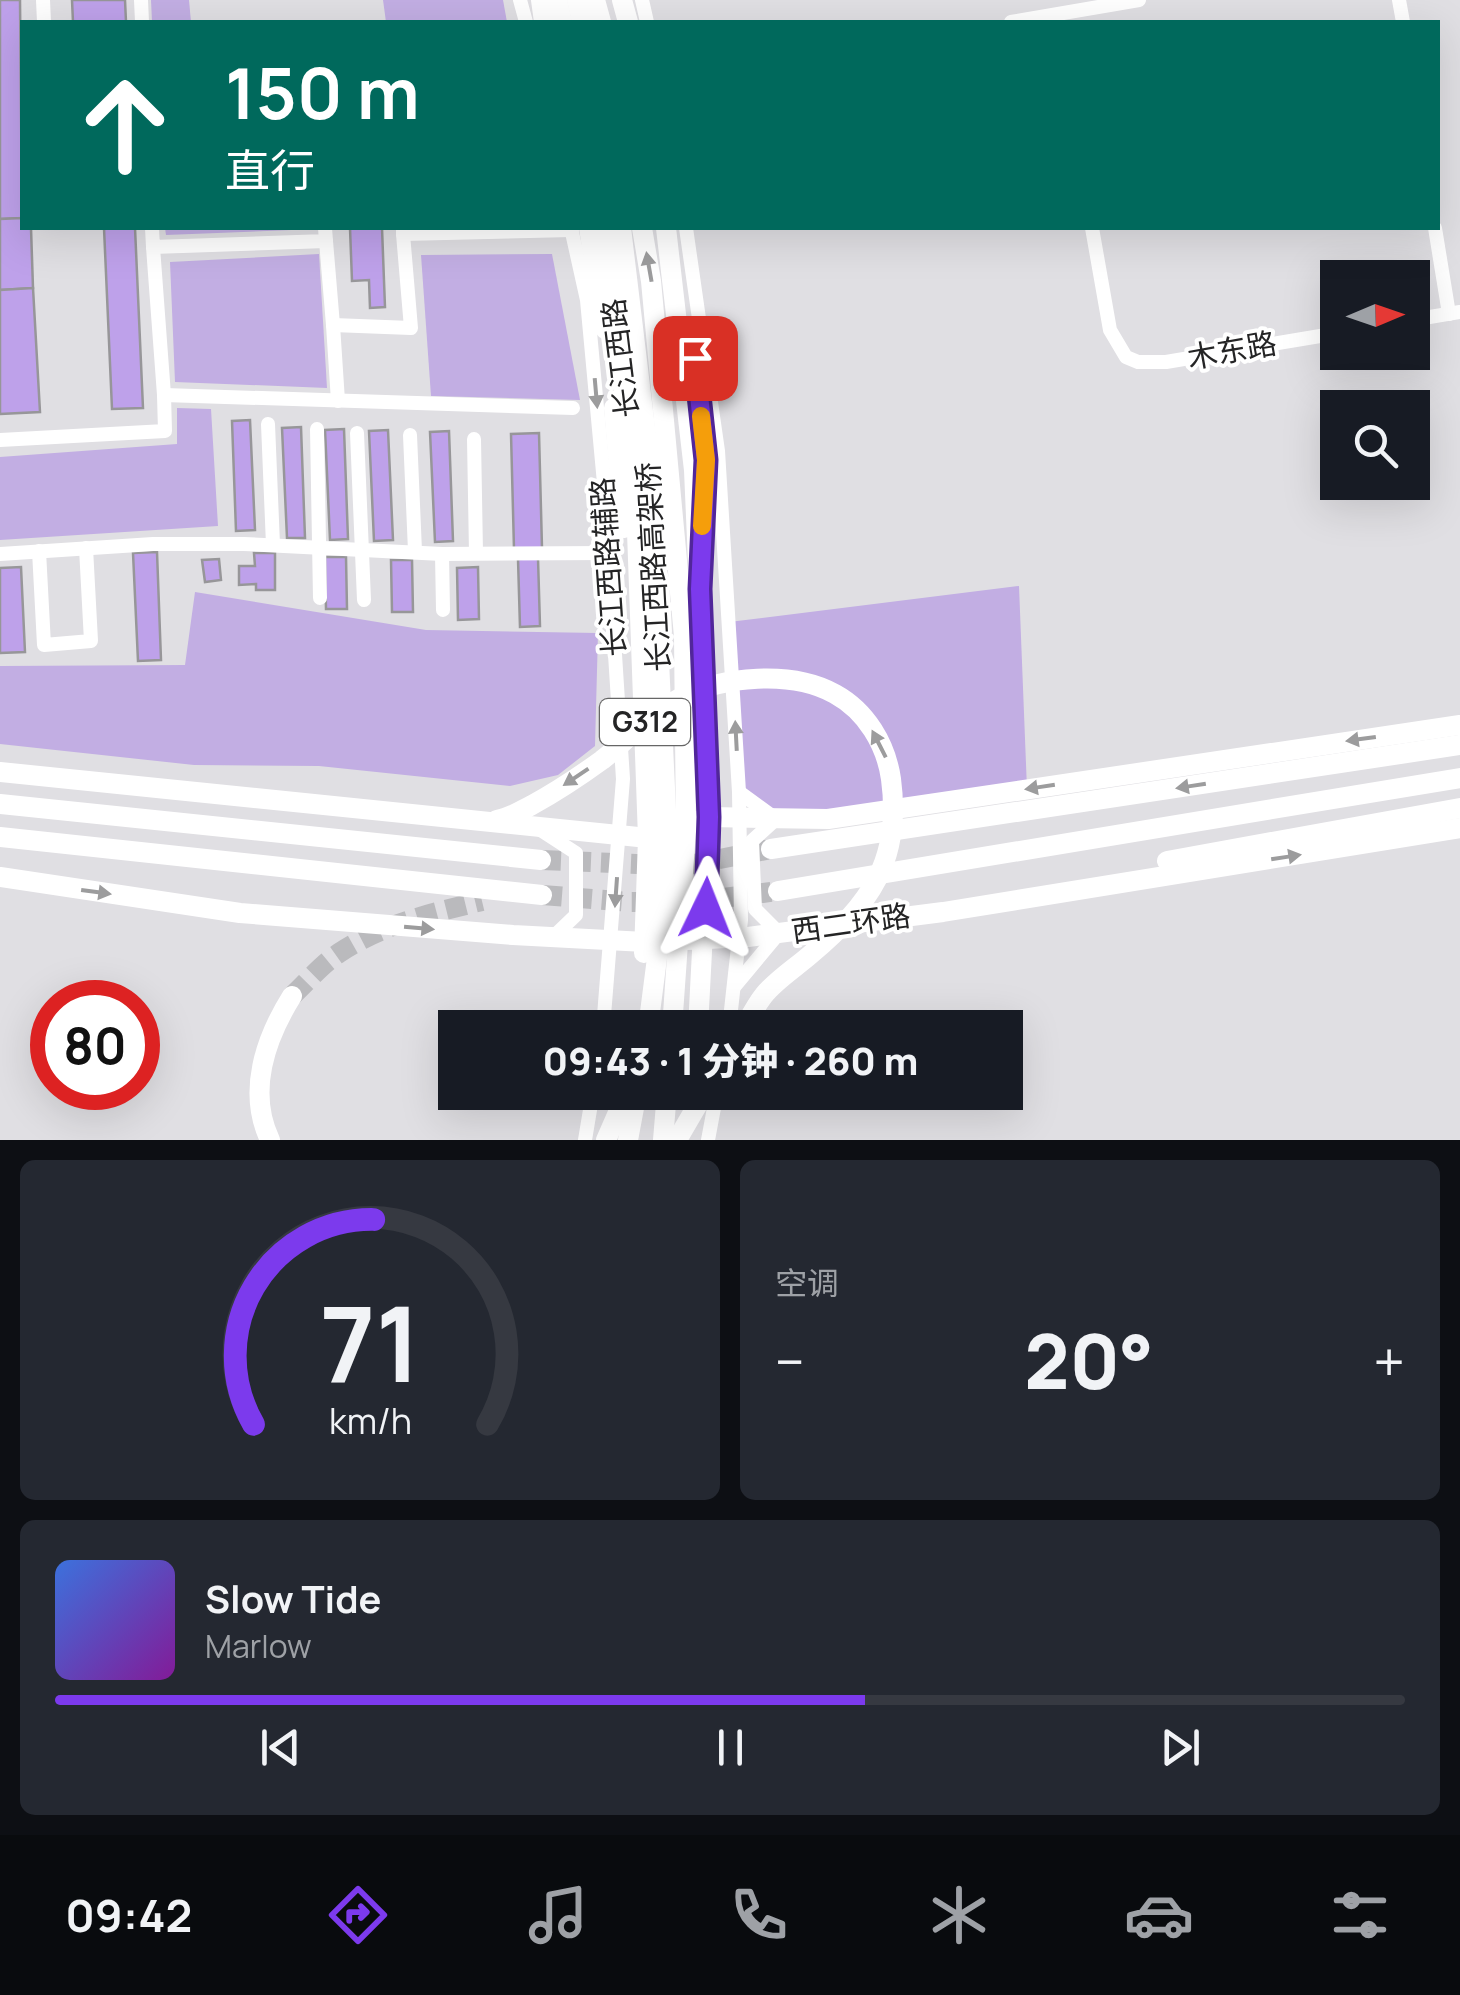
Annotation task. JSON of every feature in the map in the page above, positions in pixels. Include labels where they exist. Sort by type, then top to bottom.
[{"type":"highway","points":[[578,230],[608,352],[628,576],[641,606]]},
{"type":"highway","name":"长江西路","points":[[603,230],[635,476],[641,606],[648,838],[645,942],[638,1010]]},
{"type":"highway","name":"长江西路高架桥","points":[[621,230],[650,470],[666,832],[661,927],[650,1010]]},
{"type":"highway","name":"长江西路高架桥","points":[[642,230],[651,280],[684,636],[686,830],[673,1010]]},
{"type":"highway","name":"长江西路","points":[[666,230],[694,470],[700,589],[709,817],[699,1010]]},
{"type":"highway","points":[[677,230],[688,290],[706,460],[700,589]]},
{"type":"highway","points":[[0,782],[392,825],[472,824],[507,818],[546,798],[680,698],[726,683],[771,680],[818,684],[853,704],[884,747],[893,797],[888,858],[872,892],[826,942],[764,994],[755,1010]]},
{"type":"highway","points":[[0,772],[648,838],[709,817],[828,818],[1459,731]]},
{"type":"highway","points":[[771,849],[1459,731]]},
{"type":"highway","name":"西二环路","points":[[778,890],[1460,778]]},
{"type":"highway","points":[[0,804],[541,860]]},
{"type":"highway","points":[[826,942],[921,909],[1020,887],[1460,808]]},
{"type":"highway","name":"西二环路","points":[[0,878],[240,913],[645,942],[779,934],[943,912],[1460,828]]},
{"type":"highway","points":[[0,837],[532,894],[482,901]]},
{"type":"highway","points":[[270,1140],[262,1123],[260,1065],[274,1023],[292,996]]},
{"type":"highway","points":[[606,1140],[619,1110]]},
{"type":"highway","points":[[614,1140],[621,1110]]},
{"type":"highway","points":[[628,1140],[634,1110]]},
{"type":"highway","points":[[663,1140],[666,1110]]},
{"type":"highway","points":[[678,1140],[684,1110]]},
{"type":"highway","points":[[678,1140],[695,1110]]},
{"type":"street","points":[[1021,20],[1139,0]]},
{"type":"street","points":[[0,440],[165,431],[152,230]]},
{"type":"street","points":[[333,325],[410,328],[403,231],[461,230]]},
{"type":"street","name":"长江西路辅路","points":[[577,230],[608,553],[624,780],[605,1010]]},
{"type":"street","points":[[686,230],[718,451],[740,792],[739,938],[731,1010]]},
{"type":"street","name":"木东路","points":[[1092,230],[1110,330],[1126,358],[1166,362],[1320,336]]},
{"type":"street","points":[[1430,317],[1455,313],[1436,230]]},
{"type":"street","points":[[153,247],[326,234],[338,400]]},
{"type":"street","points":[[164,396],[573,408]]},
{"type":"street","points":[[268,424],[273,544]]},
{"type":"street","points":[[316,430],[320,598]]},
{"type":"street","points":[[357,433],[364,600]]},
{"type":"street","points":[[410,436],[415,551]]},
{"type":"street","points":[[474,439],[476,554]]},
{"type":"street","points":[[0,554],[153,544],[273,544],[442,554],[608,553]]},
{"type":"street","points":[[39,551],[44,645],[91,642],[86,548]]},
{"type":"street","points":[[442,554],[443,610]]},
{"type":"street","points":[[734,987],[779,934],[755,909],[752,841],[776,819],[740,792]]},
{"type":"street","points":[[536,827],[576,852],[576,915],[552,938]]},
{"type":"street","points":[[585,1140],[590,1110]]},
{"type":"street","points":[[708,1140],[714,1110]]},
{"type":"shaded area","points":[[151,0],[189,0],[191,20],[152,20]]},
{"type":"shaded area","points":[[383,0],[503,0],[507,20],[386,20]]},
{"type":"shaded area","points":[[165,230],[292,230],[166,235]]},
{"type":"shaded area","points":[[319,254],[327,388],[175,382],[170,262]]},
{"type":"shaded area","points":[[552,254],[580,400],[431,396],[421,255]]},
{"type":"shaded area","points":[[177,408],[211,409],[218,526],[0,540],[0,457],[177,444]]},
{"type":"shaded area","points":[[1019,586],[1027,789],[776,819],[739,792],[729,622]]},
{"type":"shaded area","points":[[195,592],[426,630],[598,633],[595,746],[558,775],[510,786],[319,766],[194,765],[0,744],[0,666],[185,665]]},
{"type":"building","points":[[0,0],[20,0],[20,218],[0,219]]},
{"type":"building","points":[[72,0],[125,0],[126,20],[73,20]]},
{"type":"building","points":[[20,218],[20,230],[31,230],[33,288],[0,290],[0,219]]},
{"type":"building","points":[[104,230],[135,230],[143,408],[112,409]]},
{"type":"building","points":[[350,230],[382,230],[385,307],[370,308],[369,280],[352,281]]},
{"type":"building","points":[[33,288],[40,412],[0,414],[0,290]]},
{"type":"building","points":[[250,420],[255,530],[236,531],[232,421]]},
{"type":"building","points":[[301,427],[305,538],[287,538],[282,428]]},
{"type":"building","points":[[344,429],[348,539],[330,540],[325,430]]},
{"type":"building","points":[[388,430],[393,540],[374,541],[369,431]]},
{"type":"building","points":[[449,431],[453,541],[435,542],[430,432]]},
{"type":"building","points":[[539,433],[542,548],[514,549],[511,434]]},
{"type":"building","points":[[157,552],[161,660],[138,661],[133,553]]},
{"type":"building","points":[[254,553],[275,553],[275,590],[256,590],[256,584],[239,585],[239,566],[255,566]]},
{"type":"building","points":[[325,557],[346,557],[347,609],[326,609]]},
{"type":"building","points":[[538,558],[540,626],[520,627],[518,559]]},
{"type":"building","points":[[219,559],[221,580],[205,582],[202,560]]},
{"type":"building","points":[[391,560],[412,560],[413,612],[392,612]]},
{"type":"building","points":[[21,567],[25,652],[0,653],[0,568]]},
{"type":"building","points":[[478,567],[479,619],[458,620],[457,568]]},
{"type":"tunnel","points":[[689,865],[771,849]]},
{"type":"tunnel","points":[[541,860],[660,865]]},
{"type":"tunnel","points":[[542,895],[692,902],[778,891]]},
{"type":"tunnel","points":[[292,996],[333,957],[373,934],[482,901]]},
{"type":"slow traffic","points":[[701,416],[706,460],[702,526]]},
{"type":"route","points":[[695,358],[706,460],[700,589],[709,817],[706,908]]}]
